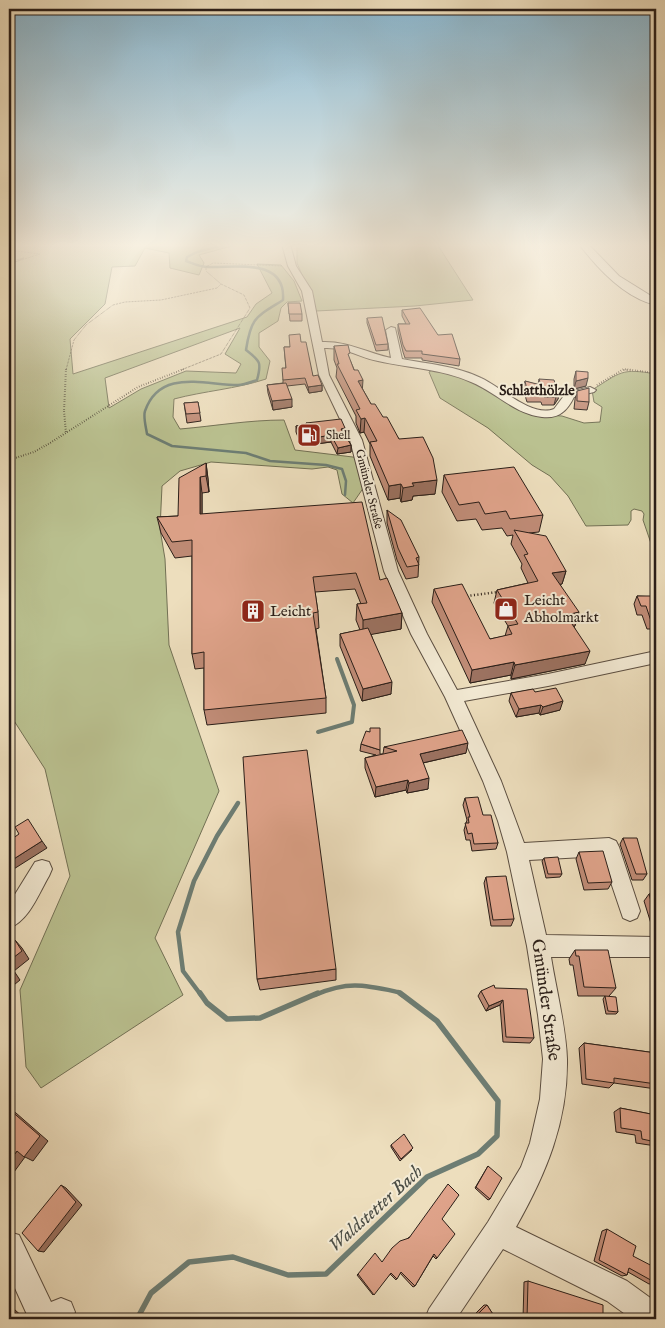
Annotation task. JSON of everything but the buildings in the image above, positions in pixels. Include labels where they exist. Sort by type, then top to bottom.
[{"type":"street","name":"Gmünder Straße","points":[[310,306],[324,375],[356,440],[391,571],[419,634],[453,697],[508,820],[538,946],[555,1059],[552,1099],[543,1144],[530,1176],[498,1232],[439,1319]]},
{"type":"street","points":[[391,330],[397,361]]},
{"type":"street","points":[[318,345],[344,346],[375,358],[397,361],[478,380],[515,404],[540,413],[554,414],[560,410],[570,395],[590,390]]},
{"type":"street","points":[[453,697],[548,680],[656,657]]},
{"type":"street","points":[[517,852],[609,847],[630,912]]},
{"type":"street","points":[[9,918],[17,910],[42,869]]},
{"type":"street","points":[[538,946],[653,946]]},
{"type":"street","points":[[498,1232],[617,1291],[656,1319]]},
{"type":"street","points":[[9,1245],[54,1317]]},
{"type":"path","points":[[66,433],[64,411],[66,364],[74,340],[86,325],[112,306]]},
{"type":"path","points":[[9,460],[34,452],[138,387],[221,354],[250,308],[249,306]]},
{"type":"path","points":[[590,390],[624,369],[656,373]]},
{"type":"path","points":[[467,596],[499,592]]},
{"type":"green space","points":[[9,306],[103,306],[70,339],[73,374],[247,317],[255,306],[283,306],[278,321],[259,333],[259,347],[270,361],[266,379],[174,399],[173,417],[180,429],[284,420],[295,450],[361,458],[364,487],[353,503],[342,494],[337,470],[328,467],[312,469],[211,462],[180,471],[162,486],[160,529],[165,559],[169,645],[219,791],[155,938],[183,995],[41,1088],[26,1067],[20,990],[70,876],[45,769],[9,713]],"holes":[[[240,328],[225,354],[241,364],[236,373],[186,371],[141,389],[109,408],[105,378]]]},
{"type":"green space","points":[[314,306],[415,306],[415,306],[316,311]]},
{"type":"green space","points":[[432,370],[474,380],[496,395],[546,415],[562,416],[584,423],[600,422],[602,407],[594,402],[592,390],[622,373],[635,371],[656,374],[656,558],[643,520],[644,514],[642,511],[634,509],[631,511],[631,520],[628,525],[586,526],[568,496],[550,476],[532,465],[488,428],[440,398],[429,372]]},
{"type":"waterway","name":"Waldstetter Bach","points":[[273,306],[256,319],[248,339],[246,350],[259,362],[257,380],[238,385],[185,382],[172,384],[161,389],[152,398],[144,413],[147,434],[172,446],[246,453],[270,461],[326,465],[342,469],[346,481],[345,495]]},
{"type":"waterway","name":"Waldstetter Bach","points":[[318,732],[352,722],[354,705],[337,659]]},
{"type":"waterway","name":"Waldstetter Bach","points":[[201,995],[183,971],[178,932],[194,881],[217,836],[238,803]]},
{"type":"waterway","name":"Waldstetter Bach","points":[[315,995],[347,986],[365,986],[398,992],[402,995]]},
{"type":"waterway","name":"Waldstetter Bach","points":[[200,993],[207,1003],[227,1019],[260,1018],[318,993]]},
{"type":"waterway","name":"Waldstetter Bach","points":[[137,1319],[151,1293],[189,1262],[233,1257],[288,1275],[326,1274],[427,1177],[478,1154],[497,1136],[498,1101],[437,1021],[400,993]]},
{"type":"place","name":"Shell","points":[[309,435]]},
{"type":"place","name":"Leicht Abholmarkt","points":[[506,609]]},
{"type":"place","name":"Leicht","points":[[253,611]]},
{"type":"district","name":"Schlatthölzle","points":[[537,391]]}]
